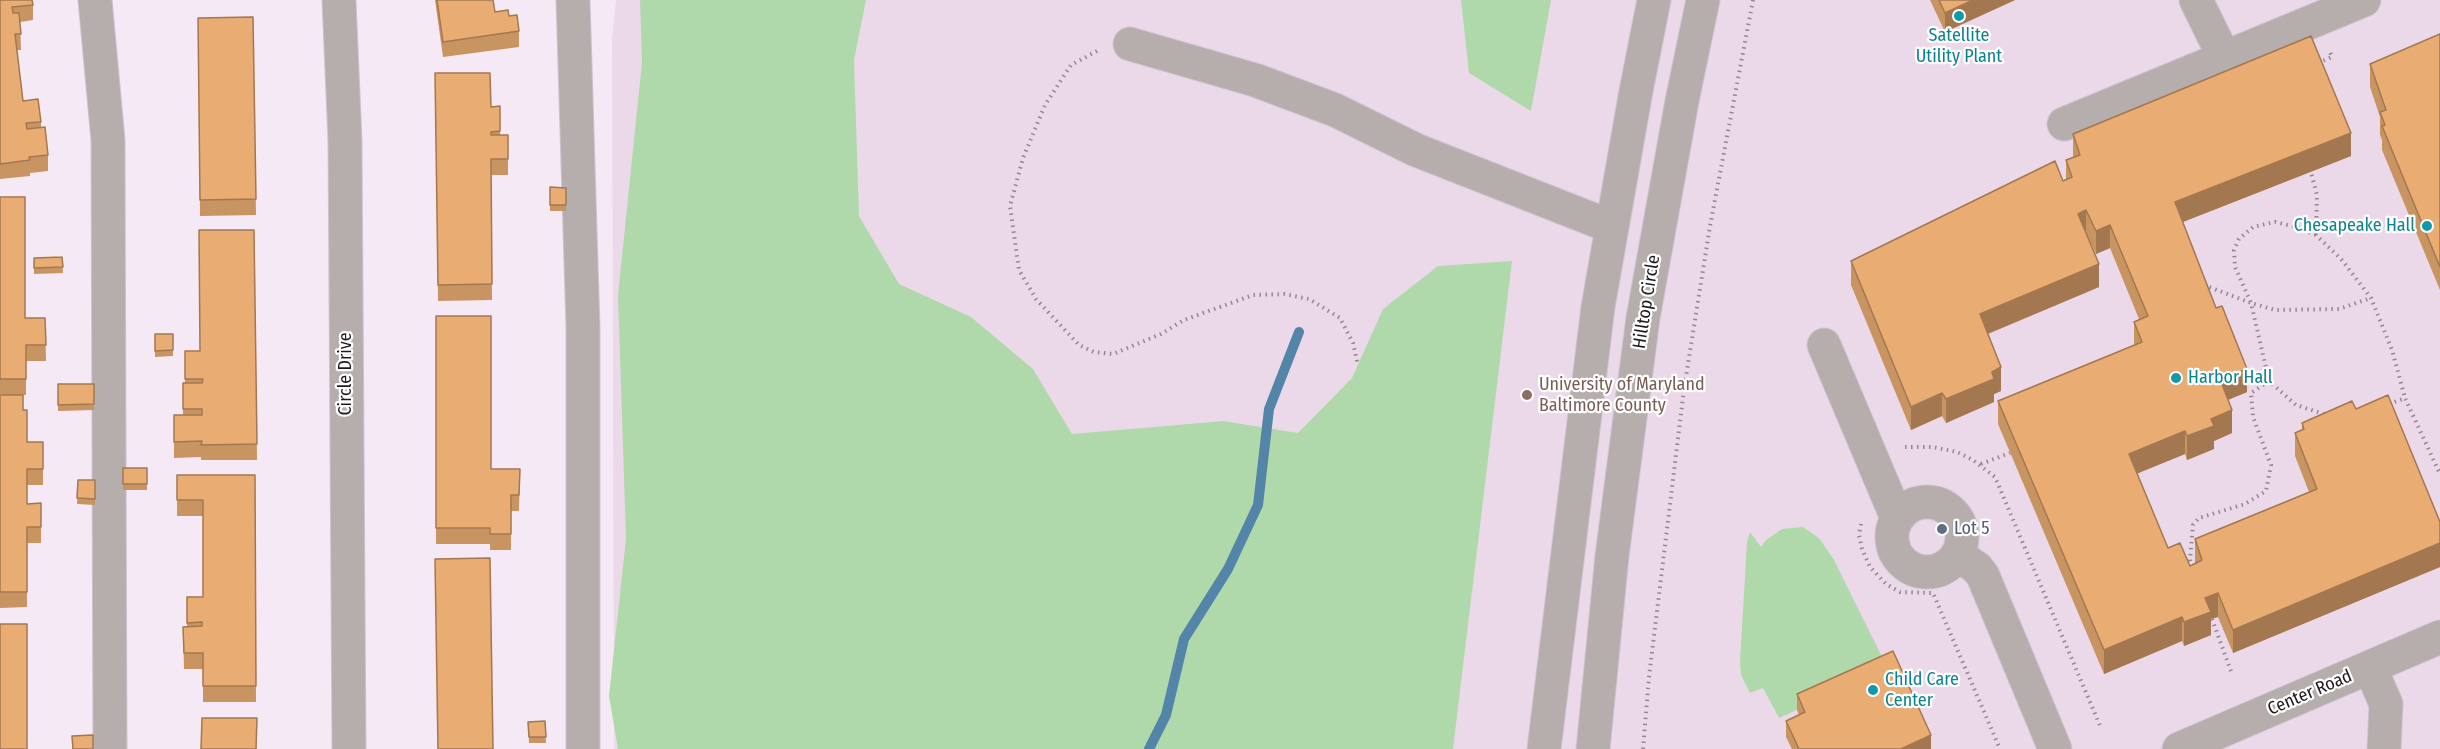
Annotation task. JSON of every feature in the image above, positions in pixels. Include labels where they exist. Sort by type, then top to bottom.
[{"type":"street","points":[[95,0],[108,140],[110,749]]},
{"type":"street","name":"Circle Drive","points":[[339,0],[345,153],[349,749]]},
{"type":"street","points":[[573,0],[583,328],[584,749]]},
{"type":"street","points":[[1544,749],[1598,307],[1654,0]]},
{"type":"street","name":"Hilltop Circle","points":[[1593,749],[1612,556],[1643,318],[1682,101],[1703,0]]},
{"type":"street","points":[[2196,0],[2224,57]]},
{"type":"street","points":[[2064,124],[2364,0]]},
{"type":"street","points":[[1130,44],[1255,80],[1335,110],[1416,150],[1612,227]]},
{"type":"street","points":[[1824,345],[1897,518]]},
{"type":"street","points":[[1932,501],[1946,506],[1956,515],[1962,528],[1963,542],[1958,555],[1948,566],[1936,571],[1922,572],[1909,567],[1898,558],[1893,545],[1892,531],[1897,518],[1906,508],[1919,502],[1932,501]]},
{"type":"street","points":[[1958,555],[1977,568],[1983,576],[2055,749]]},
{"type":"street","name":"Center Road","points":[[2179,749],[2440,637]]},
{"type":"street","points":[[2370,667],[2386,704],[2384,749]]},
{"type":"path","points":[[1643,749],[1649,677],[1684,389],[1716,194],[1753,0]]},
{"type":"path","points":[[1130,44],[1099,50],[1071,65],[1045,105],[1023,158],[1010,206],[1019,270],[1036,299],[1079,345],[1095,352],[1113,354],[1161,334],[1184,320],[1253,295],[1284,294],[1309,299],[1340,318],[1353,343],[1358,365]]},
{"type":"path","points":[[2309,162],[2317,195],[2316,235]]},
{"type":"path","points":[[2333,417],[2295,405],[2269,381],[2251,303],[2235,267],[2234,249],[2240,239],[2253,227],[2275,222],[2316,235],[2341,259],[2372,298],[2392,350],[2405,398],[2440,474]]},
{"type":"path","points":[[2197,282],[2275,310],[2339,309],[2372,298]]},
{"type":"path","points":[[2195,577],[2190,560],[2193,525],[2199,518],[2246,504],[2266,491],[2271,465],[2253,417],[2251,393],[2269,381]]},
{"type":"path","points":[[2384,406],[2405,398]]},
{"type":"path","points":[[1980,464],[2010,453]]},
{"type":"path","points":[[1861,520],[1859,535],[1862,549],[1870,567],[1886,584],[1900,592],[1933,593],[2000,749]]},
{"type":"path","points":[[2212,619],[2232,674]]},
{"type":"shaded area","name":"University of Maryland Baltimore County","points":[[616,0],[2440,0],[2440,749],[614,749],[612,40]]},
{"type":"green space","points":[[640,0],[866,0],[854,60],[859,216],[899,284],[971,317],[1033,369],[1072,434],[1223,421],[1298,433],[1352,378],[1383,309],[1438,266],[1512,261],[1453,749],[618,749],[609,696],[626,538],[618,295],[642,62]]},
{"type":"green space","points":[[1461,0],[1551,0],[1531,111],[1469,73]]},
{"type":"green space","points":[[1803,527],[1819,538],[1834,560],[1888,669],[1779,718],[1763,688],[1750,693],[1741,675],[1747,542],[1750,532],[1761,547],[1766,540],[1782,529]]},
{"type":"building","points":[[0,0],[32,0],[33,5],[12,7],[13,13],[19,13],[21,34],[15,34],[23,101],[38,99],[41,122],[26,123],[27,129],[45,127],[48,155],[0,164]]},
{"type":"building","points":[[437,0],[493,0],[495,12],[508,10],[509,16],[517,15],[519,31],[443,42]]},
{"type":"building","points":[[1939,0],[1973,0],[1945,13]]},
{"type":"building","points":[[253,17],[256,199],[200,200],[198,18]]},
{"type":"building","name":"Chesapeake Hall","points":[[2440,34],[2440,267],[2382,126],[2385,125],[2380,112],[2386,110],[2370,64]]},
{"type":"building","name":"Harbor Hall","points":[[2311,36],[2351,133],[2175,202],[2216,308],[2222,306],[2247,369],[2220,379],[2232,410],[2211,419],[2214,426],[2187,436],[2185,431],[2129,454],[2168,548],[2180,543],[2190,566],[2202,560],[2195,539],[2317,489],[2295,433],[2304,429],[2302,423],[2352,401],[2356,409],[2388,395],[2440,522],[2440,543],[2233,630],[2218,593],[2205,598],[2211,612],[2184,622],[2182,617],[2104,650],[1998,401],[2142,342],[2134,322],[2148,316],[2110,225],[2096,231],[2086,210],[2078,214],[2099,264],[1980,314],[2001,367],[1992,372],[1994,379],[1946,399],[1942,393],[1911,407],[1851,261],[2055,161],[2063,181],[2072,177],[2066,160],[2080,155],[2073,134]]},
{"type":"building","points":[[435,73],[490,73],[491,107],[500,106],[500,131],[491,132],[491,135],[508,135],[508,159],[491,159],[492,284],[438,285]]},
{"type":"building","points":[[550,187],[566,188],[566,205],[550,205]]},
{"type":"building","points":[[0,197],[25,197],[25,318],[45,318],[46,345],[26,345],[26,379],[0,379]]},
{"type":"building","points":[[199,230],[254,230],[257,444],[201,445],[202,441],[174,442],[174,415],[202,415],[202,409],[183,409],[183,383],[202,383],[203,379],[185,379],[185,351],[200,351]]},
{"type":"building","points":[[62,257],[63,267],[34,268],[34,258]]},
{"type":"building","points":[[436,316],[491,316],[491,469],[520,469],[519,495],[511,495],[511,534],[490,534],[490,528],[436,528]]},
{"type":"building","points":[[155,334],[173,334],[173,350],[155,351]]},
{"type":"building","points":[[58,384],[94,384],[94,404],[58,405]]},
{"type":"building","points":[[0,395],[23,395],[23,410],[27,410],[27,442],[43,442],[43,469],[27,469],[27,504],[41,503],[41,527],[27,527],[27,592],[0,592]]},
{"type":"building","points":[[123,468],[147,468],[147,484],[123,484]]},
{"type":"building","points":[[177,475],[255,475],[256,686],[203,686],[203,653],[184,653],[183,627],[202,626],[202,622],[187,623],[187,597],[203,597],[203,500],[177,500]]},
{"type":"building","points":[[78,480],[95,480],[95,499],[77,498]]},
{"type":"building","points":[[490,558],[493,749],[438,749],[435,559]]},
{"type":"building","points":[[0,624],[27,624],[27,749],[0,749]]},
{"type":"building","name":"Child Care Center","points":[[1893,651],[1931,735],[1901,749],[1799,749],[1786,721],[1805,712],[1797,694]]},
{"type":"building","points":[[202,718],[257,718],[256,749],[201,749]]},
{"type":"building","points":[[545,721],[546,737],[529,737],[528,722]]},
{"type":"building","points":[[93,735],[93,749],[73,749],[72,736]]},
{"type":"waterway","points":[[1149,749],[1166,715],[1184,639],[1228,569],[1258,505],[1269,409],[1299,332]]},
{"type":"place","name":"Satellite Utility Plant","points":[[1959,16]]},
{"type":"place","name":"Chesapeake Hall","points":[[2427,226]]},
{"type":"place","name":"Harbor Hall","points":[[2176,378]]},
{"type":"place","name":"University of Maryland Baltimore County","points":[[1527,395]]},
{"type":"place","name":"Lot 5","points":[[1942,529]]},
{"type":"place","name":"Child Care Center","points":[[1873,690]]}]
